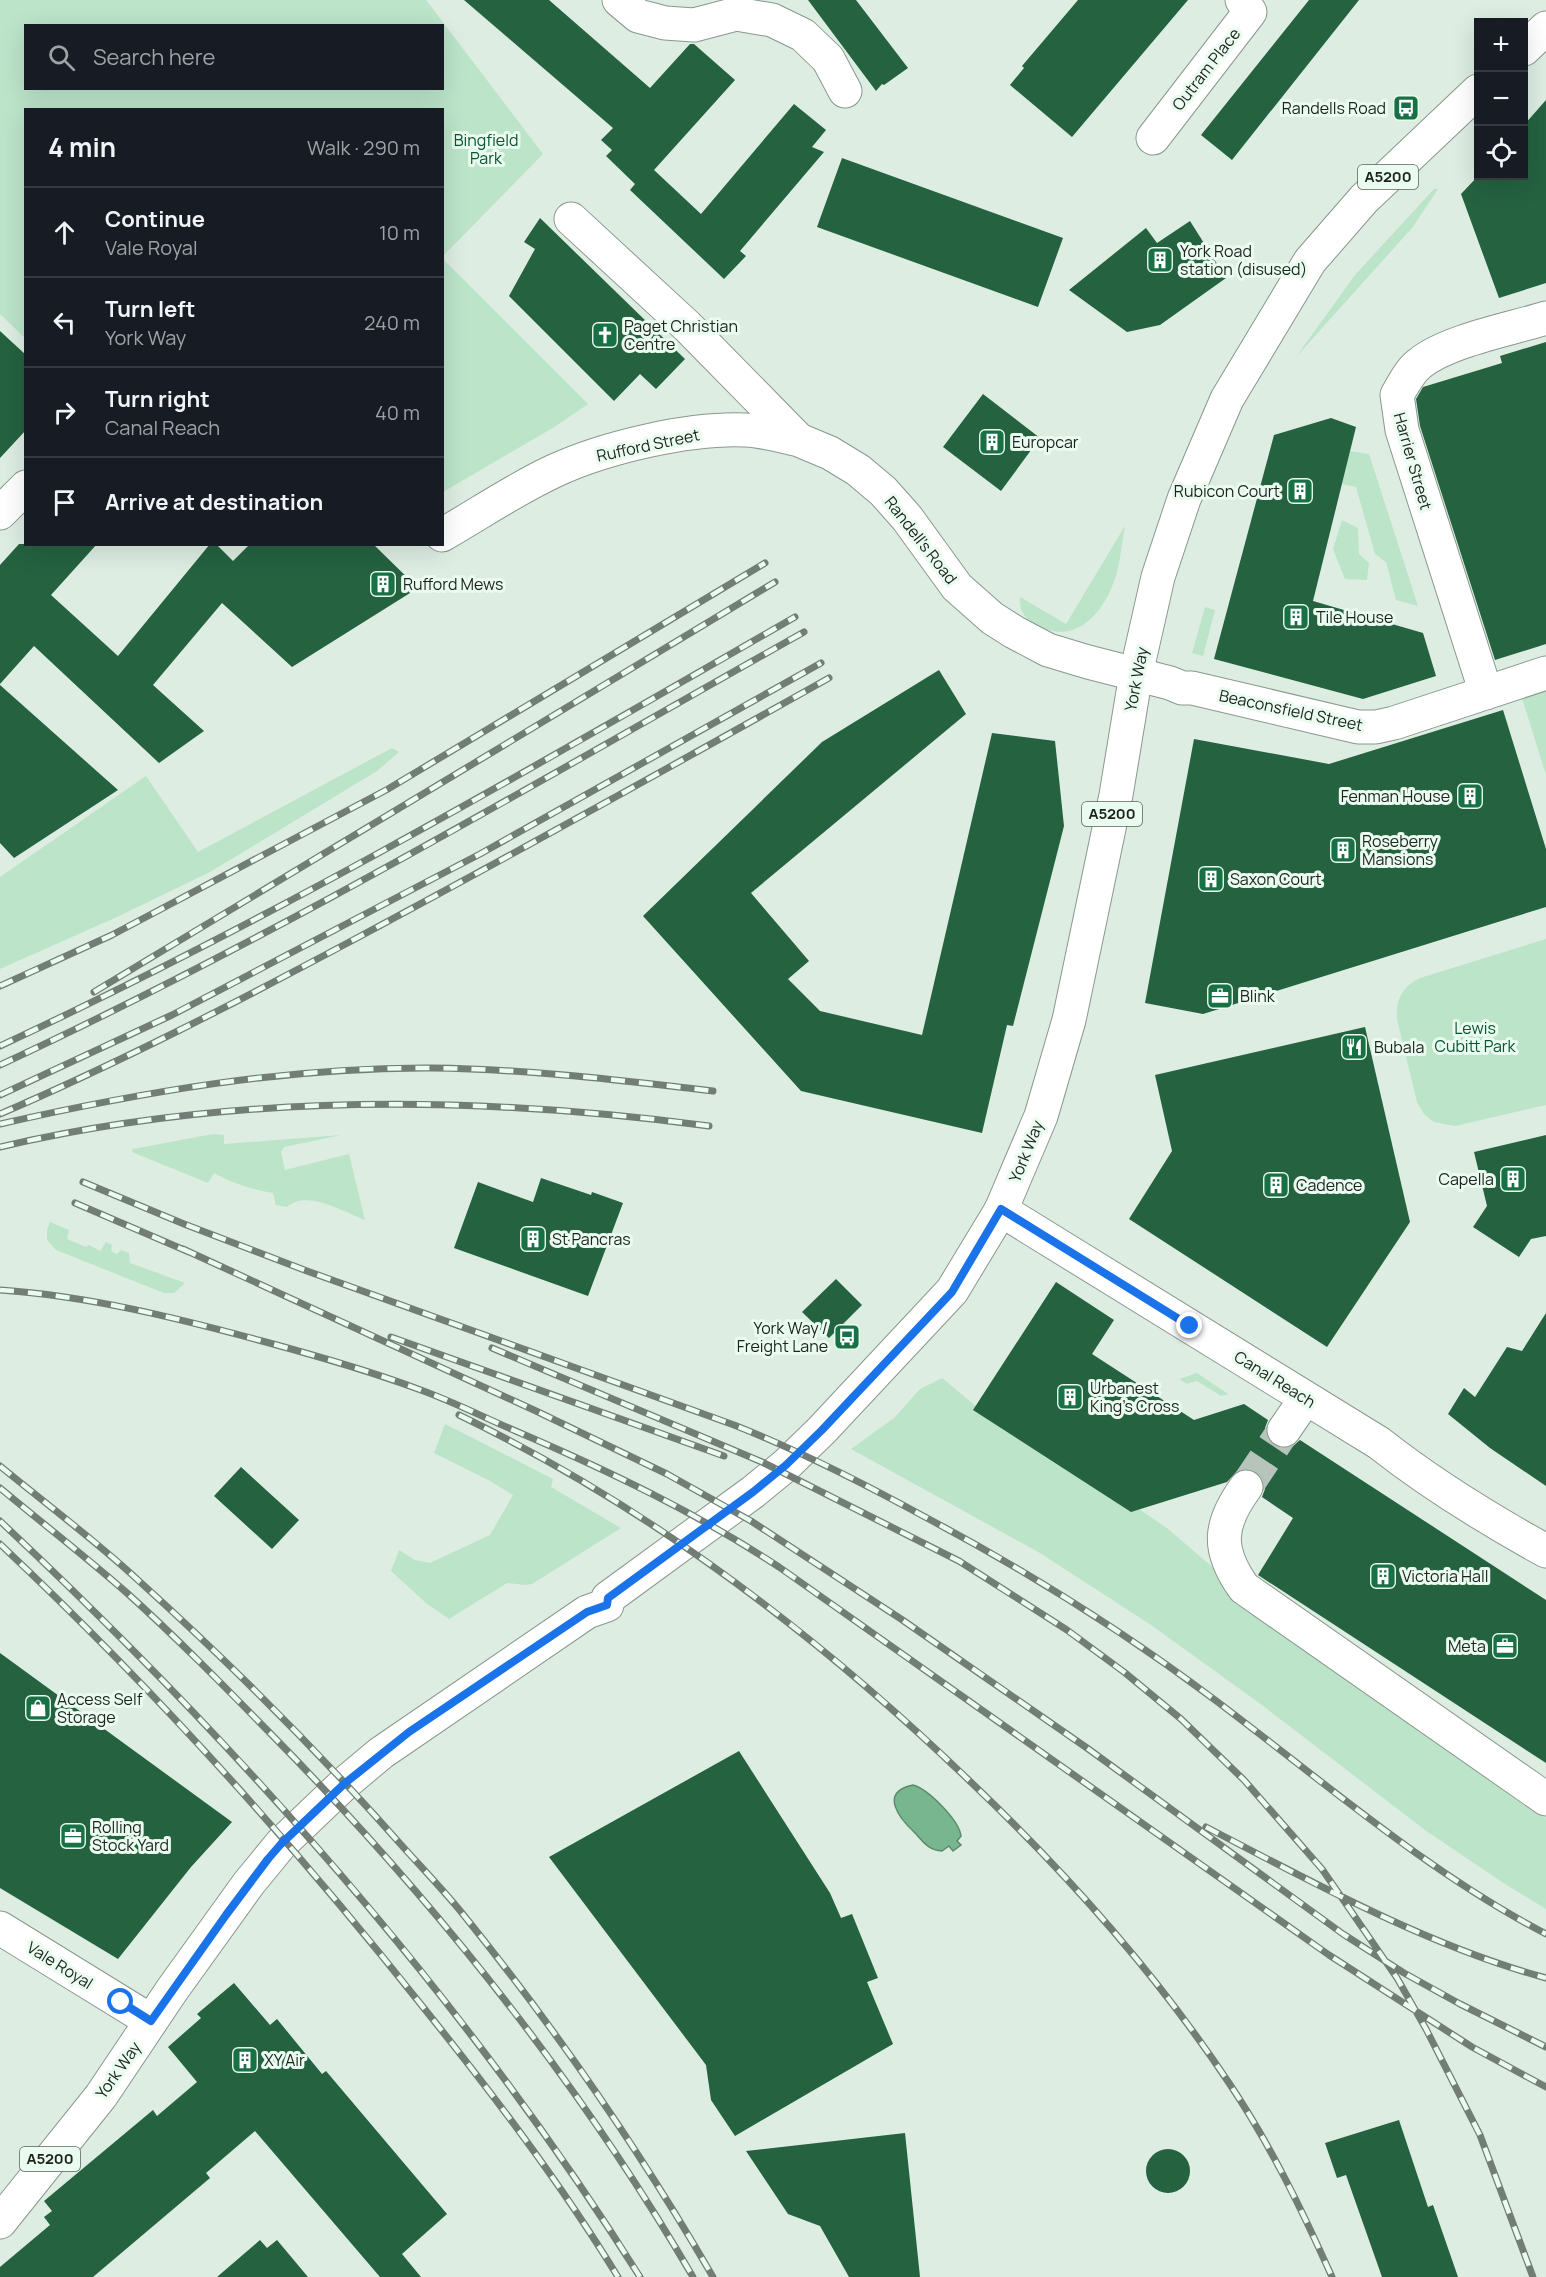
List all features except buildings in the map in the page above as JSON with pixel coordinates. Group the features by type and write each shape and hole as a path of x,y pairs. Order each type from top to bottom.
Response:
{"street":[{"path":"619,0 638,16 665,23 694,25 736,14 778,22 803,35 828,60 845,91"},
{"name":"Outram Place","path":"1153,138 1250,12 1242,0"},
{"path":"1528,45 1546,28"},
{"name":"York Way","path":"0,2222 100,2096 249,1883 299,1826 351,1778 409,1732 587,1612 607,1605 608,1598 745,1499 786,1465 822,1430 952,1292 1001,1209 1041,1116 1069,1020 1113,806 1136,674 1158,576 1174,526 1218,417 1310,261 1364,199 1474,96"},
{"name":"Randell's Road","path":"571,219 687,326 799,440 830,453 858,470 883,491 957,587 993,618 1048,650 1136,674"},
{"name":"Harrier Street","path":"1486,693 1418,484 1402,430 1396,395 1419,364 1437,353 1458,344 1546,318"},
{"name":"Rufford Street","path":"444,534 551,472 620,447 716,431 747,430 799,440"},
{"path":"0,513 24,489"},
{"name":"Beaconsfield Street","path":"1136,674 1170,682 1182,688 1192,688 1358,728 1394,723 1546,673"},
{"name":"Canal Reach","path":"1001,1209 1379,1443 1406,1464 1495,1523 1546,1551"},
{"path":"1284,1430 1306,1398"},
{"path":"1246,1486 1233,1504 1225,1524 1224,1548 1230,1570 1244,1588 1546,1799"},
{"name":"Vale Royal","path":"0,1928 151,2021"}],"green space":[{"name":"Bingfield Park","path":"0,0 426,0 543,154 444,255 444,108 24,108 24,337 0,314"},
{"path":"1434,189 1438,189 1412,228 1296,357 1355,275"},
{"path":"444,260 588,404 556,426 444,491"},
{"path":"1350,451 1369,454 1418,606 1396,600 1386,562 1375,554 1356,487 1342,484"},
{"path":"1342,520 1358,528 1359,554 1369,563 1367,580 1345,579 1333,549"},
{"path":"1125,526 1112,586 1106,599 1089,620 1078,628 1053,631 1038,626 1026,617 1022,610 1020,597 1066,624"},
{"path":"1205,607 1215,610 1203,656 1192,653"},
{"path":"1546,687 1546,775 1521,695"},
{"path":"392,748 399,752 377,771 210,872 117,917 0,969 0,877 146,776 198,852"},
{"name":"Lewis Cubitt Park","path":"1546,939 1546,1105 1455,1126 1434,1122 1424,1114 1417,1102 1397,1019 1397,1006 1401,994 1420,978"},
{"path":"213,1134 224,1135 224,1144 341,1135 284,1147 281,1152 285,1170 349,1154 365,1220 315,1201 295,1202 287,1207 276,1205 273,1193 243,1186 214,1173 208,1183 132,1152 133,1149"},
{"path":"50,1222 69,1230 67,1239 86,1247 89,1245 100,1251 106,1242 112,1245 111,1251 117,1254 121,1250 129,1253 130,1263 185,1283 174,1293 164,1293 56,1250 47,1240"},
{"path":"1197,1373 1228,1394 1221,1396 1197,1381 1187,1384 1179,1379"},
{"path":"942,1378 989,1417 1065,1458 1168,1529 1223,1576 1386,1704 1493,1783 1546,1818 1546,1909 1425,1830 1262,1705 1151,1625 1040,1553 851,1449 894,1418 920,1389"},
{"path":"445,1424 553,1479 551,1487 621,1528 532,1584 507,1583 449,1619 426,1603 391,1571 399,1550 415,1560 430,1563 490,1535 513,1495 434,1453"}],"shaded area":[{"path":"913,1785 927,1792 955,1822 961,1836 957,1841 961,1845 953,1851 949,1846 942,1851 928,1846 903,1821 894,1800 896,1793 902,1788"}],"tunnel":[{"path":"1246,1487 1284,1430"}],"railway":[{"path":"0,986 112,935 388,789 765,563"},
{"path":"94,992 775,582"},
{"path":"0,1046 102,997 303,894 501,785 795,617"},
{"path":"0,1065 103,1016 306,911 804,632"},
{"path":"0,1095 172,1015 480,854 821,663"},
{"path":"0,1114 224,1008 415,907 829,678"},
{"path":"0,1124 107,1102 214,1084 323,1072 377,1069 503,1070 713,1091"},
{"path":"0,1147 87,1129 175,1117 264,1108 353,1105 442,1105 532,1109 709,1126"},
{"path":"83,1182 307,1271 734,1425 807,1457 902,1504 1000,1559 1110,1626 1215,1700 1417,1854 1502,1909 1546,1934"},
{"path":"75,1203 189,1252"},
{"path":"183,1249 536,1411 667,1474 751,1521 901,1619 1087,1748 1343,1934 1404,1973 1546,2047"},
{"path":"0,1290 67,1297 165,1316 360,1369 443,1399 586,1462 652,1494 748,1547 779,1567 1329,1955 1472,2047 1546,2087"},
{"path":"391,1337 724,1456"},
{"path":"492,1348 762,1462 959,1561 1067,1630 1124,1672 1181,1719 1244,1780 1322,1869 1397,1978 1426,2029 1480,2135 1533,2277"},
{"path":"459,1415 600,1492 733,1580 858,1680 1012,1822 1111,1928 1201,2043 1244,2106 1272,2154 1332,2277"},
{"path":"0,1466 105,1551 208,1645 308,1744 448,1897 530,2000 595,2090 656,2182 713,2277"},
{"path":"0,1488 127,1593 164,1627 331,1796 389,1860 445,1925 551,2061 601,2131 693,2277"},
{"path":"0,1521 177,1695 344,1879 424,1974 500,2073 572,2173 640,2277"},
{"path":"0,1544 112,1654 220,1768 374,1946 500,2105 549,2172 618,2277"},
{"path":"1206,1827 1372,1912 1458,1949 1546,1978"}],"place":[{"name":"Randells Road","path":"1406,108"},
{"name":"York Road station (disused)","path":"1160,260"},
{"name":"Paget Christian Centre","path":"605,335"},
{"name":"Europcar","path":"992,442"},
{"name":"Rubicon Court","path":"1300,491"},
{"name":"Rufford Mews","path":"383,584"},
{"name":"Tile House","path":"1296,617"},
{"name":"Fenman House","path":"1470,796"},
{"name":"Roseberry Mansions","path":"1343,850"},
{"name":"Saxon Court","path":"1211,879"},
{"name":"Blink","path":"1220,996"},
{"name":"Bubala","path":"1354,1047"},
{"name":"Capella","path":"1513,1179"},
{"name":"Cadence","path":"1276,1185"},
{"name":"St Pancras","path":"533,1239"},
{"name":"York Way / Freight Lane","path":"847,1337"},
{"name":"Urbanest King's Cross","path":"1070,1397"},
{"name":"Victoria Hall","path":"1383,1576"},
{"name":"Meta","path":"1505,1646"},
{"name":"Access Self Storage","path":"38,1708"},
{"name":"Rolling Stock Yard","path":"73,1836"},
{"name":"XY Air","path":"245,2060"}],"route":[{"path":"121,2002 151,2021 268,1859 344,1784 409,1732 587,1612 607,1605 608,1598 753,1492 786,1465 952,1292 1001,1209 1190,1326"}]}
